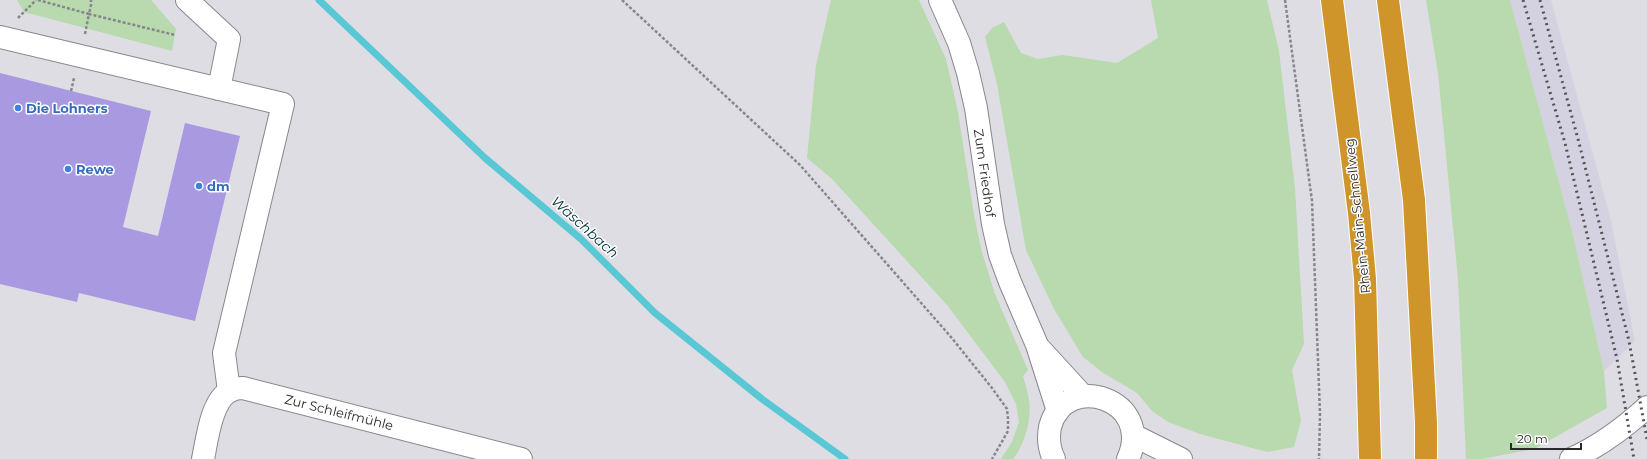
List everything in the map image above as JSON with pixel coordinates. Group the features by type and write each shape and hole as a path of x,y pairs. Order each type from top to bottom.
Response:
{"highway":[{"name":"Rhein-Main-Schnellweg","path":"1332,0 1360,213 1365,279 1370,459"},
{"path":"1388,0 1414,200 1426,423 1426,459"}],"street":[{"path":"187,0 229,39 219,89"},
{"name":"Zum Friedhof","path":"940,0 960,43 968,73 976,108 993,224 1000,255 1037,345 1058,411"},
{"path":"0,37 283,104 224,353 229,391 223,395 217,404 203,459"},
{"name":"Zum Friedhof","path":"1037,345 1083,396"},
{"name":"Zur Schleifmühle","path":"229,391 243,388 521,459"},
{"path":"1053,458 1049,446 1049,434 1052,422 1058,411 1069,402 1083,396 1093,396 1103,397 1113,401 1127,416 1133,435 1132,448 1128,459"},
{"path":"1571,459 1599,445 1647,407"},
{"path":"1133,435 1181,459"}],"path":[{"path":"38,0 90,14 91,0"},
{"path":"622,0 800,165 951,337 1007,409 1008,431 992,459"},
{"path":"1285,0 1312,202 1320,414 1319,459"}],"shaded area":[{"path":"1510,0 1551,0 1611,220 1635,341 1604,371 1572,231"}],"green space":[{"path":"17,0 151,0 176,29 172,51 24,12"},
{"path":"831,0 919,0 946,59 958,112 974,215 982,252 995,294 1028,370 1023,376 1030,407 1027,431 1021,446 1013,459 1001,459 1012,442 1019,422 1016,404 1005,382 947,305 832,179 807,158 816,65"},
{"path":"1151,0 1267,0 1279,51 1295,188 1304,344 1292,370 1301,421 1294,447 1267,452 1200,434 1168,422 1152,411 1137,393 1102,372 1083,357 1054,309 1026,250 997,84 985,37 992,28 1004,22 1021,53 1038,59 1062,55 1117,63 1158,38"},
{"path":"1426,0 1510,0 1572,231 1604,371 1607,408 1534,449 1482,459 1466,459 1458,279 1438,73"}],"building":[{"name":"Rewe","path":"0,73 151,111 123,227 158,236 185,123 240,136 195,321 79,293 77,302 0,284"}],"waterway":[{"name":"Wäschbach","path":"319,0 485,158 581,239 655,313 762,399 845,459"}],"railway":[{"path":"1523,0 1565,143 1617,359 1634,459"},
{"path":"1540,0 1578,139 1629,341 1647,439"}],"place":[{"name":"Die Lohners","path":"18,108"},
{"name":"Rewe","path":"68,169"},
{"name":"dm","path":"199,186"}]}
